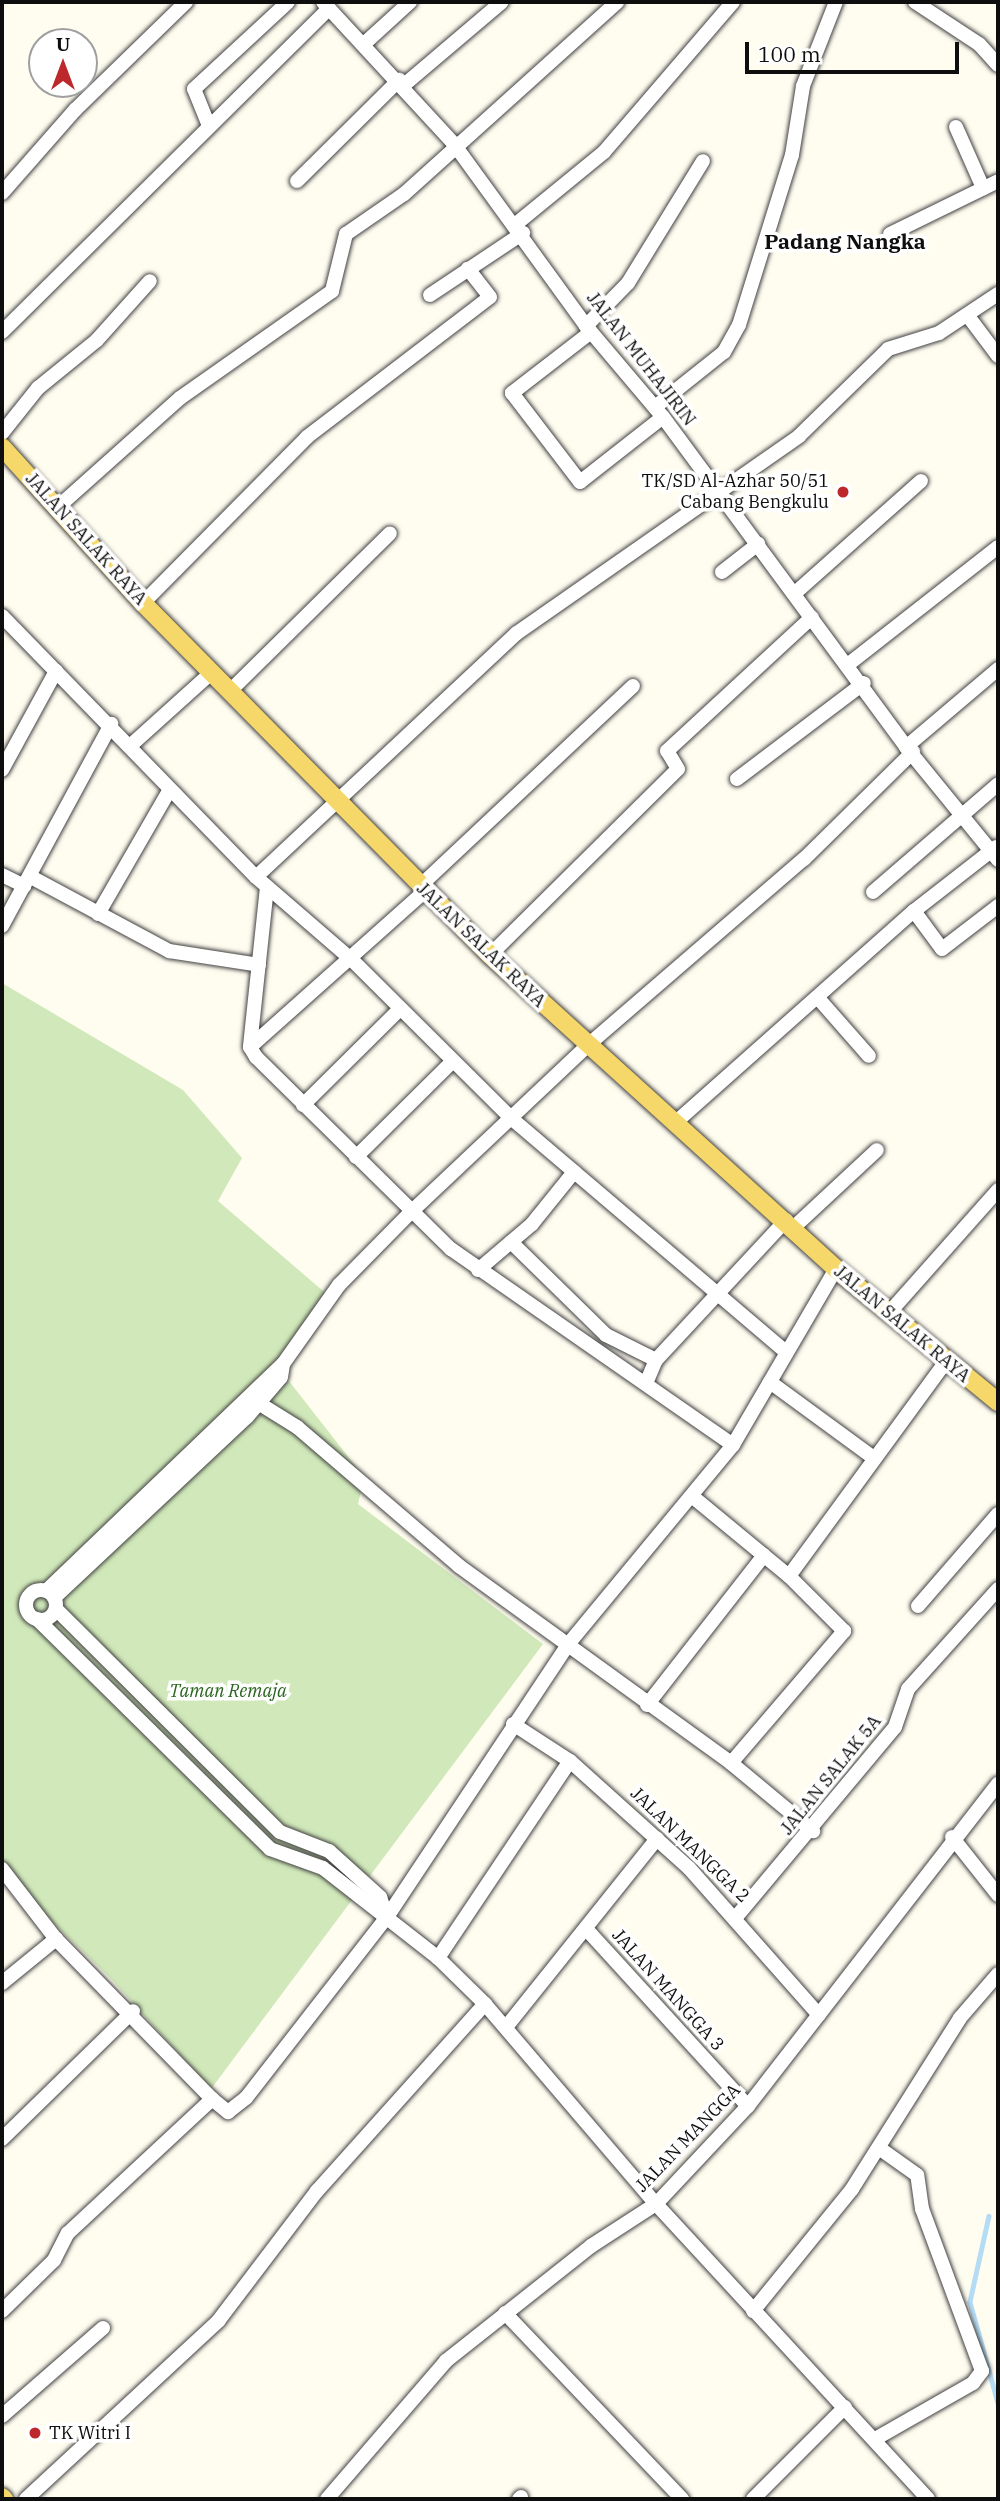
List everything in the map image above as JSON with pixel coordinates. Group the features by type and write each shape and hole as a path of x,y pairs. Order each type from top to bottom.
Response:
{"main road":[{"name":"JALAN SALAK RAYA","path":"2,447 143,603 341,800 422,888 490,955 587,1046 790,1224 836,1269 945,1363 998,1402"}],"street":[{"path":"2,193 75,110 186,2"},
{"path":"209,125 194,89 288,2"},
{"path":"365,43 410,2"},
{"path":"297,181 401,83 502,2"},
{"path":"58,507 180,398 332,291 346,234 404,194 454,144 588,34 617,2"},
{"path":"430,295 519,229 604,152 733,2"},
{"path":"703,161 628,283 589,329 512,393 580,482 724,352 740,325 801,119 800,103 836,2"},
{"path":"917,2 979,44 998,65"},
{"path":"2,332 326,5"},
{"name":"JALAN MUHAJIRIN","path":"326,5 365,43 454,144 519,229 589,329 659,412 794,594 849,663 910,750 996,853"},
{"path":"956,127 983,188"},
{"path":"890,234 998,181"},
{"path":"143,603 307,438 490,297 468,269"},
{"path":"2,433 38,388 97,340 149,281"},
{"path":"733,1445 647,1381 478,1270 356,1157 250,1047 259,965 262,882 341,800 517,633 721,493 809,428 874,360 888,349 968,316 998,294"},
{"path":"968,316 998,356"},
{"path":"794,594 921,481"},
{"path":"231,690 390,533"},
{"path":"722,572 758,544"},
{"path":"849,663 998,547"},
{"path":"2,616 111,724 169,790 262,882 351,959 511,1118 718,1290 786,1352"},
{"path":"490,955 678,769 667,751 812,617"},
{"path":"37,1619 52,1599 283,1364 339,1285 412,1211 587,1046 804,859 910,750 998,669"},
{"path":"2,770 56,671"},
{"path":"130,746 211,673"},
{"path":"737,779 864,683"},
{"path":"250,1047 351,959 633,686"},
{"path":"2,926 111,724"},
{"path":"873,892 998,784"},
{"path":"98,914 169,790"},
{"path":"676,1122 914,911 996,853"},
{"path":"2,875 28,881 169,951 259,965"},
{"path":"914,911 942,948 998,906"},
{"path":"818,998 869,1056"},
{"path":"303,1105 400,1009"},
{"path":"356,1157 453,1061"},
{"path":"647,1381 656,1360 718,1290 877,1150"},
{"path":"478,1270 511,1242 574,1172"},
{"path":"888,1314 998,1190"},
{"path":"511,1242 606,1335 656,1360"},
{"path":"2,1869 56,1939 133,2011 212,2099 228,2112 246,2098 387,1917 570,1642 693,1497 733,1445 836,1269"},
{"path":"789,1576 945,1363"},
{"path":"283,1364 281,1377 260,1404 52,1599 27,1600 37,1619 270,1849 323,1868 438,1958 485,2004 507,2026 656,2204 928,2499"},
{"path":"770,1382 874,1458"},
{"path":"260,1404 297,1427 459,1566 570,1642 646,1705 731,1763 813,1832"},
{"path":"693,1497 789,1576 843,1625 839,1639 731,1763"},
{"path":"918,1606 998,1514"},
{"path":"646,1705 764,1555"},
{"name":"JALAN SALAK 5A","path":"737,1916 813,1832 899,1721 908,1689 998,1589"},
{"path":"52,1599 280,1832 329,1851 380,1896 387,1917"},
{"name":"JALAN MANGGA 2","path":"513,1724 570,1761 657,1839 737,1916 775,1973 819,2015"},
{"path":"438,1958 570,1761"},
{"name":"JALAN MANGGA","path":"327,2499 446,2361 505,2313 656,2204 748,2106 952,1837 998,1784"},
{"path":"952,1837 998,1895"},
{"path":"507,2026 588,1931 657,1839"},
{"name":"JALAN MANGGA 3","path":"588,1931 748,2106"},
{"path":"2,1983 56,1939"},
{"path":"753,2311 880,2148 960,2018 998,1974"},
{"path":"26,2499 219,2320 317,2191 485,2004"},
{"path":"2,2139 133,2011"},
{"path":"2,2311 54,2260 68,2233 212,2099"},
{"path":"875,2439 973,2383 982,2371 922,2209 917,2175 880,2148"},
{"path":"505,2313 682,2499"},
{"path":"2,2416 103,2328"},
{"path":"753,2499 845,2407"}],"green space":[{"name":"Taman Remaja","path":"2,983 183,1090 242,1158 218,1201 329,1296 278,1367 364,1477 358,1504 543,1644 211,2089 111,1979 2,1873"}],"waterway":[{"path":"989,2216 970,2302 998,2403"}],"place":[{"name":"TK/SD Al-Azhar 50/51 Cabang Bengkulu","path":"843,492"},
{"name":"TK Witri I","path":"35,2433"}],"district":[{"name":"Padang Nangka","path":"845,241"}]}
